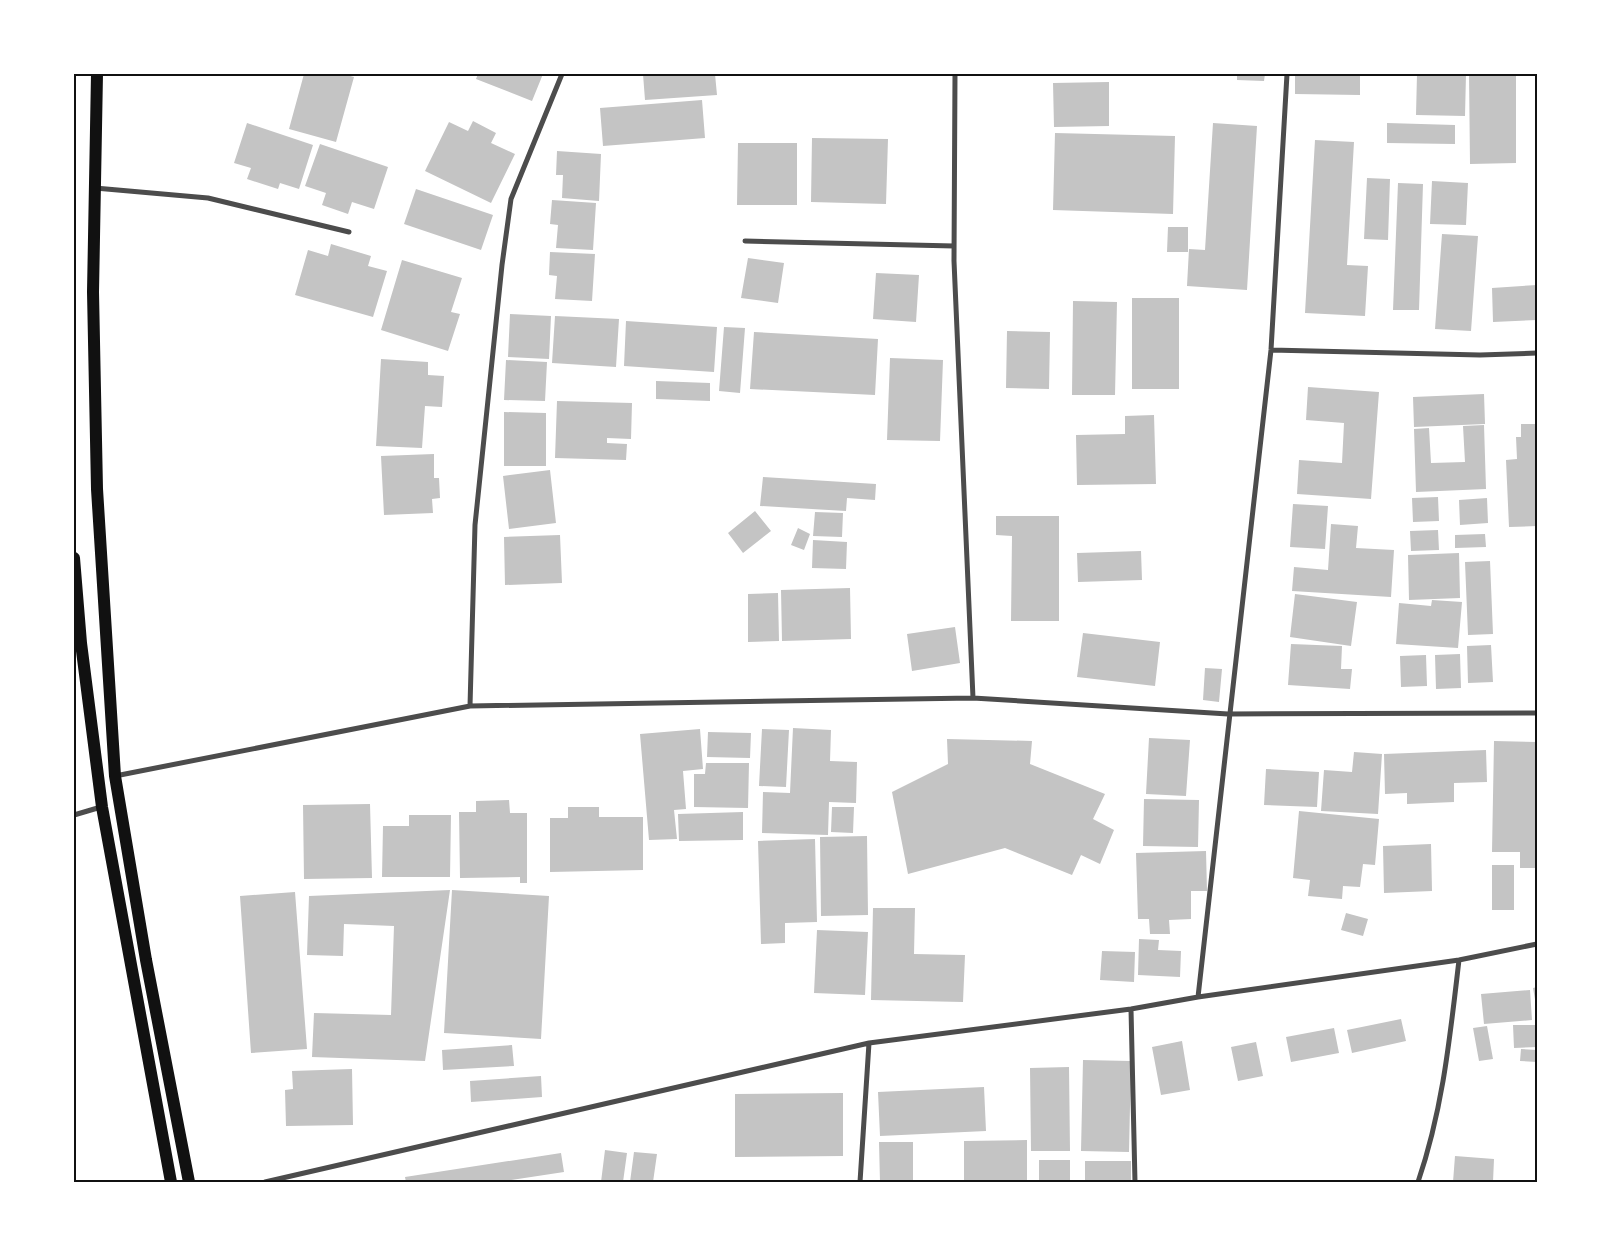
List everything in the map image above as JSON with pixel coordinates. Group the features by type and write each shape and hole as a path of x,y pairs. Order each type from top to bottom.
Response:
{"main road":[{"path":"97,74 93,292 98,489 115,776 146,960 189,1182"},
{"path":"74,558 81,642 102,807 170,1182"}],"street":[{"path":"470,706 475,525 502,265 511,199 562,74"},
{"path":"955,74 954,246 973,698"},
{"path":"1198,997 1228,714 1271,350 1286,74"},
{"path":"95,188 208,198 349,232"},
{"path":"746,241 954,246"},
{"path":"1271,350 1480,356 1537,353"},
{"path":"115,776 470,706 973,698 1228,714 1537,713"},
{"path":"74,815 102,807"},
{"path":"265,1182 869,1043 1131,1009 1198,997 1459,960 1537,944"},
{"path":"1418,1182 1428,1153 1446,1071 1459,960"},
{"path":"1131,1009 1135,1182"},
{"path":"860,1182 869,1043"}],"building":[{"path":"304,74 343,74 354,77 336,142 289,129"},
{"path":"478,74 543,74 532,101 476,79"},
{"path":"643,74 715,74 717,95 645,100"},
{"path":"1237,74 1265,74 1264,81 1237,80"},
{"path":"1295,74 1360,74 1360,95 1295,94"},
{"path":"1417,74 1466,74 1465,116 1416,115"},
{"path":"1469,74 1516,74 1516,163 1470,164"},
{"path":"1109,82 1109,126 1054,127 1053,83"},
{"path":"702,100 705,138 603,146 600,108"},
{"path":"473,121 496,133 491,143 515,154 491,203 425,171 449,122 468,131"},
{"path":"247,123 313,145 299,189 280,183 278,189 247,179 251,168 234,163"},
{"path":"1213,123 1257,126 1247,290 1187,286 1189,249 1205,250"},
{"path":"1387,123 1455,125 1455,144 1387,143"},
{"path":"1055,133 1175,136 1173,214 1053,210"},
{"path":"812,138 888,139 886,204 811,202"},
{"path":"1315,140 1354,142 1347,265 1368,266 1365,316 1305,313"},
{"path":"738,143 797,143 797,205 737,205"},
{"path":"320,144 388,167 374,209 352,202 348,214 322,205 326,193 305,186"},
{"path":"557,151 601,154 599,201 562,198 563,175 556,175"},
{"path":"1367,178 1390,179 1388,240 1364,239"},
{"path":"1432,181 1468,183 1466,225 1430,224"},
{"path":"1398,183 1423,184 1419,310 1393,310"},
{"path":"416,189 493,215 481,250 404,224"},
{"path":"552,200 596,203 593,250 556,248 558,225 550,224"},
{"path":"1168,227 1188,227 1188,252 1167,252"},
{"path":"1442,234 1478,236 1471,331 1435,329"},
{"path":"331,244 371,256 368,266 387,271 373,317 295,295 308,250 328,256"},
{"path":"550,252 595,254 592,301 555,299 557,276 549,275"},
{"path":"748,258 784,263 778,303 741,298"},
{"path":"402,260 462,278 451,312 460,314 448,351 381,330"},
{"path":"876,273 919,275 916,322 873,319"},
{"path":"1537,285 1537,320 1493,322 1492,288"},
{"path":"1132,298 1179,298 1179,389 1132,389"},
{"path":"1073,301 1117,302 1115,395 1072,395"},
{"path":"510,314 551,316 549,359 508,357"},
{"path":"555,316 619,319 616,367 552,363"},
{"path":"626,321 717,327 714,372 624,366"},
{"path":"724,327 745,328 740,393 719,391"},
{"path":"1007,331 1050,332 1049,389 1006,388"},
{"path":"754,332 878,339 875,395 750,389"},
{"path":"890,358 943,360 940,441 887,440"},
{"path":"381,359 428,362 428,375 444,376 442,407 425,406 422,448 376,446"},
{"path":"506,360 547,362 545,401 504,400"},
{"path":"656,381 710,383 710,401 656,399"},
{"path":"1308,387 1379,392 1371,499 1297,494 1299,460 1342,463 1344,423 1306,420"},
{"path":"1484,394 1485,424 1414,427 1413,397"},
{"path":"557,401 632,403 631,439 607,438 607,443 627,444 626,460 555,458"},
{"path":"504,412 546,413 546,466 504,466"},
{"path":"1154,415 1156,484 1077,485 1076,435 1125,434 1125,416"},
{"path":"1521,424 1537,424 1537,526 1509,527 1506,460 1517,459 1516,437 1521,437"},
{"path":"1484,425 1486,489 1416,492 1414,429 1429,428 1431,463 1465,462 1463,426"},
{"path":"434,454 434,478 439,478 440,498 432,499 433,513 384,515 381,456"},
{"path":"550,470 556,523 509,529 503,476"},
{"path":"763,477 876,484 875,500 847,498 846,511 760,506"},
{"path":"1438,497 1439,521 1413,522 1412,498"},
{"path":"1487,498 1488,523 1460,525 1459,500"},
{"path":"1293,504 1328,506 1325,549 1290,547"},
{"path":"755,511 771,531 743,553 728,533"},
{"path":"815,512 843,513 842,537 813,536"},
{"path":"996,516 1059,516 1059,621 1011,621 1012,536 996,535"},
{"path":"1331,524 1358,526 1356,548 1394,550 1391,597 1292,591 1294,567 1328,570"},
{"path":"798,528 810,534 804,550 791,545"},
{"path":"1438,530 1439,550 1411,551 1410,531"},
{"path":"1485,534 1486,547 1455,548 1455,535"},
{"path":"560,535 562,583 505,585 504,537"},
{"path":"813,540 847,542 846,569 812,568"},
{"path":"1141,551 1142,580 1078,582 1077,553"},
{"path":"1459,553 1460,598 1409,600 1408,555"},
{"path":"1490,561 1493,634 1468,635 1465,562"},
{"path":"850,588 851,639 782,641 781,590"},
{"path":"778,593 779,641 748,642 748,594"},
{"path":"1295,594 1357,602 1351,646 1290,637"},
{"path":"1432,600 1462,602 1458,648 1396,644 1399,603 1431,606"},
{"path":"955,627 960,663 912,671 907,634"},
{"path":"1083,633 1160,642 1155,686 1077,677"},
{"path":"1291,644 1342,646 1341,669 1352,669 1350,689 1288,685"},
{"path":"1491,645 1493,682 1468,683 1467,646"},
{"path":"1460,654 1461,688 1436,689 1435,655"},
{"path":"1426,655 1427,686 1401,687 1400,656"},
{"path":"1205,668 1222,669 1219,702 1203,700"},
{"path":"793,728 831,730 830,761 857,762 856,803 829,802 828,835 762,833 763,792 790,793"},
{"path":"700,729 703,769 683,771 686,809 674,810 677,839 649,840 640,734"},
{"path":"762,729 789,730 786,787 759,786"},
{"path":"708,732 751,733 750,758 707,757"},
{"path":"1149,738 1190,740 1186,796 1146,794"},
{"path":"947,739 1032,741 1030,764 1105,794 1093,819 1114,830 1100,864 1081,855 1072,875 1005,848 908,874 892,792 948,764"},
{"path":"1494,741 1537,742 1537,868 1520,868 1520,852 1492,852"},
{"path":"1486,750 1487,782 1454,783 1454,802 1407,804 1407,793 1385,794 1384,754"},
{"path":"1354,752 1382,754 1378,814 1321,811 1324,770 1352,772"},
{"path":"706,763 749,763 748,808 694,807 694,774 705,774"},
{"path":"1266,769 1319,772 1317,807 1264,805"},
{"path":"1144,799 1199,800 1198,847 1143,846"},
{"path":"509,800 510,813 527,813 527,883 520,883 520,877 460,878 459,812 476,812 476,801"},
{"path":"370,804 372,878 304,879 303,805"},
{"path":"568,807 599,807 599,817 643,817 643,870 550,872 550,818 568,818"},
{"path":"832,807 854,807 853,833 831,832"},
{"path":"1299,811 1379,819 1375,865 1363,864 1360,887 1343,886 1342,899 1308,896 1310,880 1293,878"},
{"path":"743,812 743,840 679,841 678,814"},
{"path":"409,815 451,815 450,877 382,877 383,826 409,826"},
{"path":"867,836 868,915 821,916 820,837"},
{"path":"815,839 817,922 785,923 785,943 761,944 758,841"},
{"path":"1431,844 1432,891 1384,893 1383,846"},
{"path":"1206,851 1207,891 1191,891 1191,919 1169,920 1170,934 1150,934 1149,919 1138,919 1136,853"},
{"path":"1492,865 1514,865 1514,910 1492,910"},
{"path":"450,890 425,1061 312,1057 314,1013 391,1015 394,926 344,924 343,956 307,955 309,896"},
{"path":"452,890 549,896 541,1039 444,1033"},
{"path":"295,892 307,1049 251,1053 240,896"},
{"path":"873,908 915,908 914,954 965,955 963,1002 871,1000"},
{"path":"1346,913 1368,919 1363,936 1341,930"},
{"path":"817,930 868,932 865,995 814,993"},
{"path":"1139,939 1159,940 1158,950 1181,951 1180,977 1138,975"},
{"path":"1102,951 1135,952 1134,982 1100,980"},
{"path":"1537,987 1537,1005 1536,1005 1533,988"},
{"path":"1530,990 1532,1020 1484,1024 1481,994"},
{"path":"1401,1019 1406,1041 1352,1053 1347,1030"},
{"path":"1513,1025 1537,1025 1537,1047 1514,1048"},
{"path":"1487,1026 1493,1059 1479,1061 1473,1028"},
{"path":"1334,1028 1339,1053 1291,1062 1286,1037"},
{"path":"1182,1041 1190,1090 1161,1095 1152,1047"},
{"path":"1256,1042 1263,1076 1238,1081 1231,1047"},
{"path":"512,1045 514,1066 443,1070 442,1050"},
{"path":"1521,1049 1537,1050 1537,1062 1520,1061"},
{"path":"1083,1060 1131,1061 1129,1152 1081,1151"},
{"path":"1069,1067 1070,1151 1031,1151 1030,1068"},
{"path":"352,1069 353,1125 286,1126 285,1090 293,1089 292,1071"},
{"path":"541,1076 542,1097 471,1102 470,1081"},
{"path":"984,1087 986,1131 880,1136 878,1092"},
{"path":"843,1093 843,1156 735,1157 735,1094"},
{"path":"1027,1140 1027,1182 964,1182 964,1141"},
{"path":"879,1142 913,1142 913,1182 880,1182"},
{"path":"605,1150 627,1153 623,1182 601,1182"},
{"path":"634,1152 657,1154 653,1182 630,1182"},
{"path":"561,1153 564,1172 498,1182 406,1182 405,1177"},
{"path":"1455,1156 1494,1159 1493,1182 1453,1182"},
{"path":"1039,1160 1070,1160 1070,1182 1039,1182"},
{"path":"1085,1161 1131,1161 1131,1182 1085,1182"}]}
